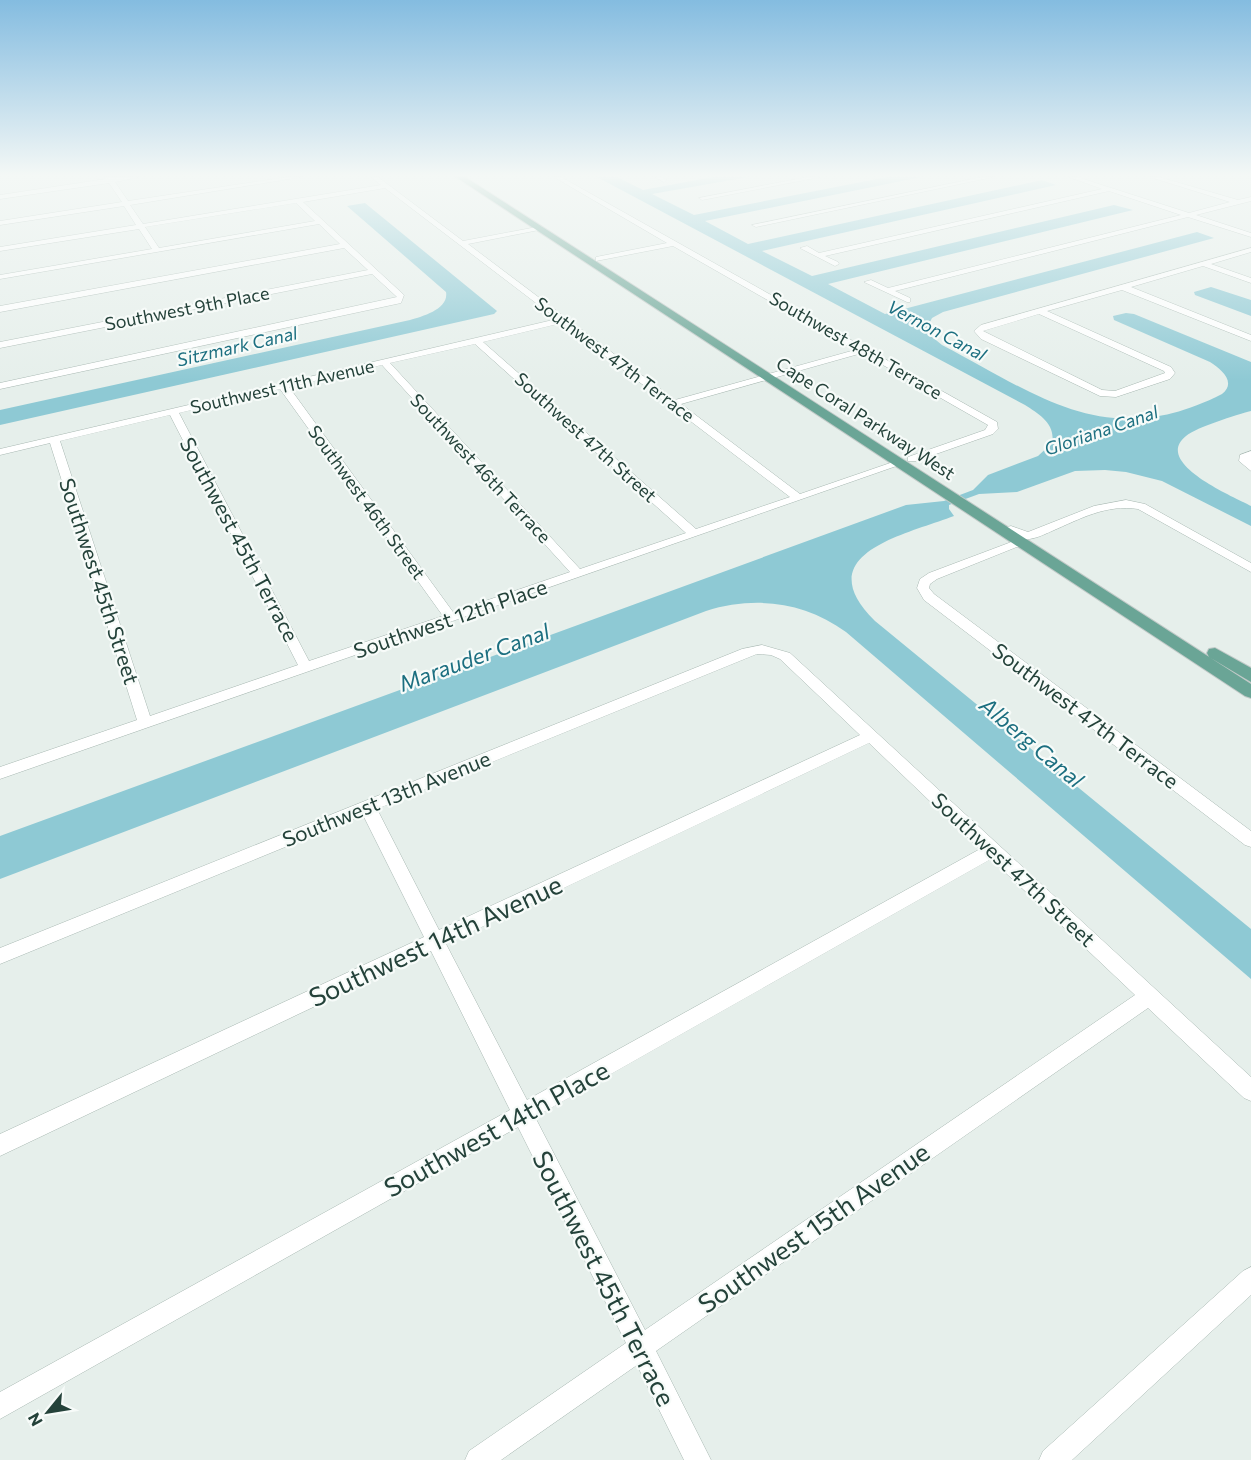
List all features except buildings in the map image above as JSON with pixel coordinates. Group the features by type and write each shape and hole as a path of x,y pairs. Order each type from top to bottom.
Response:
{"main road":[{"name":"Cape Coral Parkway West","path":"567,245 642,286 773,375"},
{"name":"Cape Coral Parkway West","path":"572,245 906,461 944,488 1248,675"},
{"name":"Cape Coral Parkway West","path":"1026,538 1122,607 1251,692"},
{"path":"1122,607 1133,608 1205,654 1248,675"}],"street":[{"path":"0,249 24,245"},
{"path":"154,245 157,250"},
{"path":"0,278 186,245"},
{"path":"0,309 345,245"},
{"path":"0,386 398,301 401,297 346,245"},
{"name":"Southwest 47th Terrace","path":"465,245 799,498"},
{"path":"596,261 667,245"},
{"name":"Southwest 48th Terrace","path":"680,245 988,420 993,429"},
{"path":"819,255 863,245"},
{"path":"887,291 1067,245"},
{"path":"804,248 835,264"},
{"path":"1039,311 1158,364 1170,373 1167,377 1116,394 1092,390 984,337 978,331 984,327 1039,311 1204,264 1251,250"},
{"path":"1204,264 1251,281"},
{"name":"Southwest 9th Place","path":"0,345 374,271"},
{"path":"868,282 907,300"},
{"path":"1123,287 1251,338"},
{"name":"Southwest 11th Avenue","path":"0,452 564,320"},
{"name":"Southwest 47th Street","path":"477,341 694,534"},
{"path":"674,403 864,350"},
{"name":"Southwest 46th Terrace","path":"384,362 578,574"},
{"name":"Southwest 46th Street","path":"283,386 451,618"},
{"name":"Southwest 45th Terrace","path":"173,412 306,668"},
{"name":"Southwest 12th Place","path":"0,773 993,429"},
{"name":"Southwest 45th Street","path":"54,440 145,723"},
{"path":"944,488 1026,538 1113,503 1130,503 1141,506 1251,568"},
{"name":"Southwest 47th Terrace","path":"1026,538 933,576 924,582 922,588 939,604 1251,840"},
{"name":"Southwest 13th Avenue","path":"0,956 747,652 758,649 774,650"},
{"name":"Southwest 47th Street","path":"774,650 785,656 1251,1091"},
{"name":"Southwest 14th Avenue","path":"0,1145 871,736"},
{"name":"Southwest 45th Terrace","path":"367,806 698,1460"},
{"name":"Southwest 14th Place","path":"0,1406 993,850"},
{"name":"Southwest 15th Avenue","path":"478,1460 1149,996"},
{"path":"1052,1460 1251,1279"}],"water":[{"path":"392,245 416,245 497,311 494,314 0,425 0,410 410,320 434,311 443,303 446,292"},
{"name":"Gloriana Canal","path":"725,245 788,245 762,251 812,276 943,245 988,245 828,284 885,314 1147,245 1188,245 943,312 932,318 927,328 931,336 942,345 1011,383 1076,411 1109,418 1144,418 1181,411 1222,394 1228,385 1223,372 1210,362 1114,320 1113,316 1134,314 1251,362 1251,411 1199,429 1186,436 1178,446 1179,457 1199,478 1251,506 1251,526 1162,481 1126,472 1075,471 1017,492 979,494 949,505 954,516 911,531 870,550 857,563 852,579 857,598 875,621 1251,929 1251,979 846,632 813,614 778,604 742,604 706,611 0,879 0,836 906,505 944,501 973,490 988,475 1038,456 1052,443 1053,436 1049,425 1025,405"},
{"path":"1211,287 1251,300 1251,316 1195,295 1194,292"}],"water label":[{"name":"Vernon Canal","path":"937,330"},
{"name":"Sitzmark Canal","path":"237,346"},
{"name":"Marauder Canal","path":"474,657"},
{"name":"Alberg Canal","path":"1032,742"}]}
